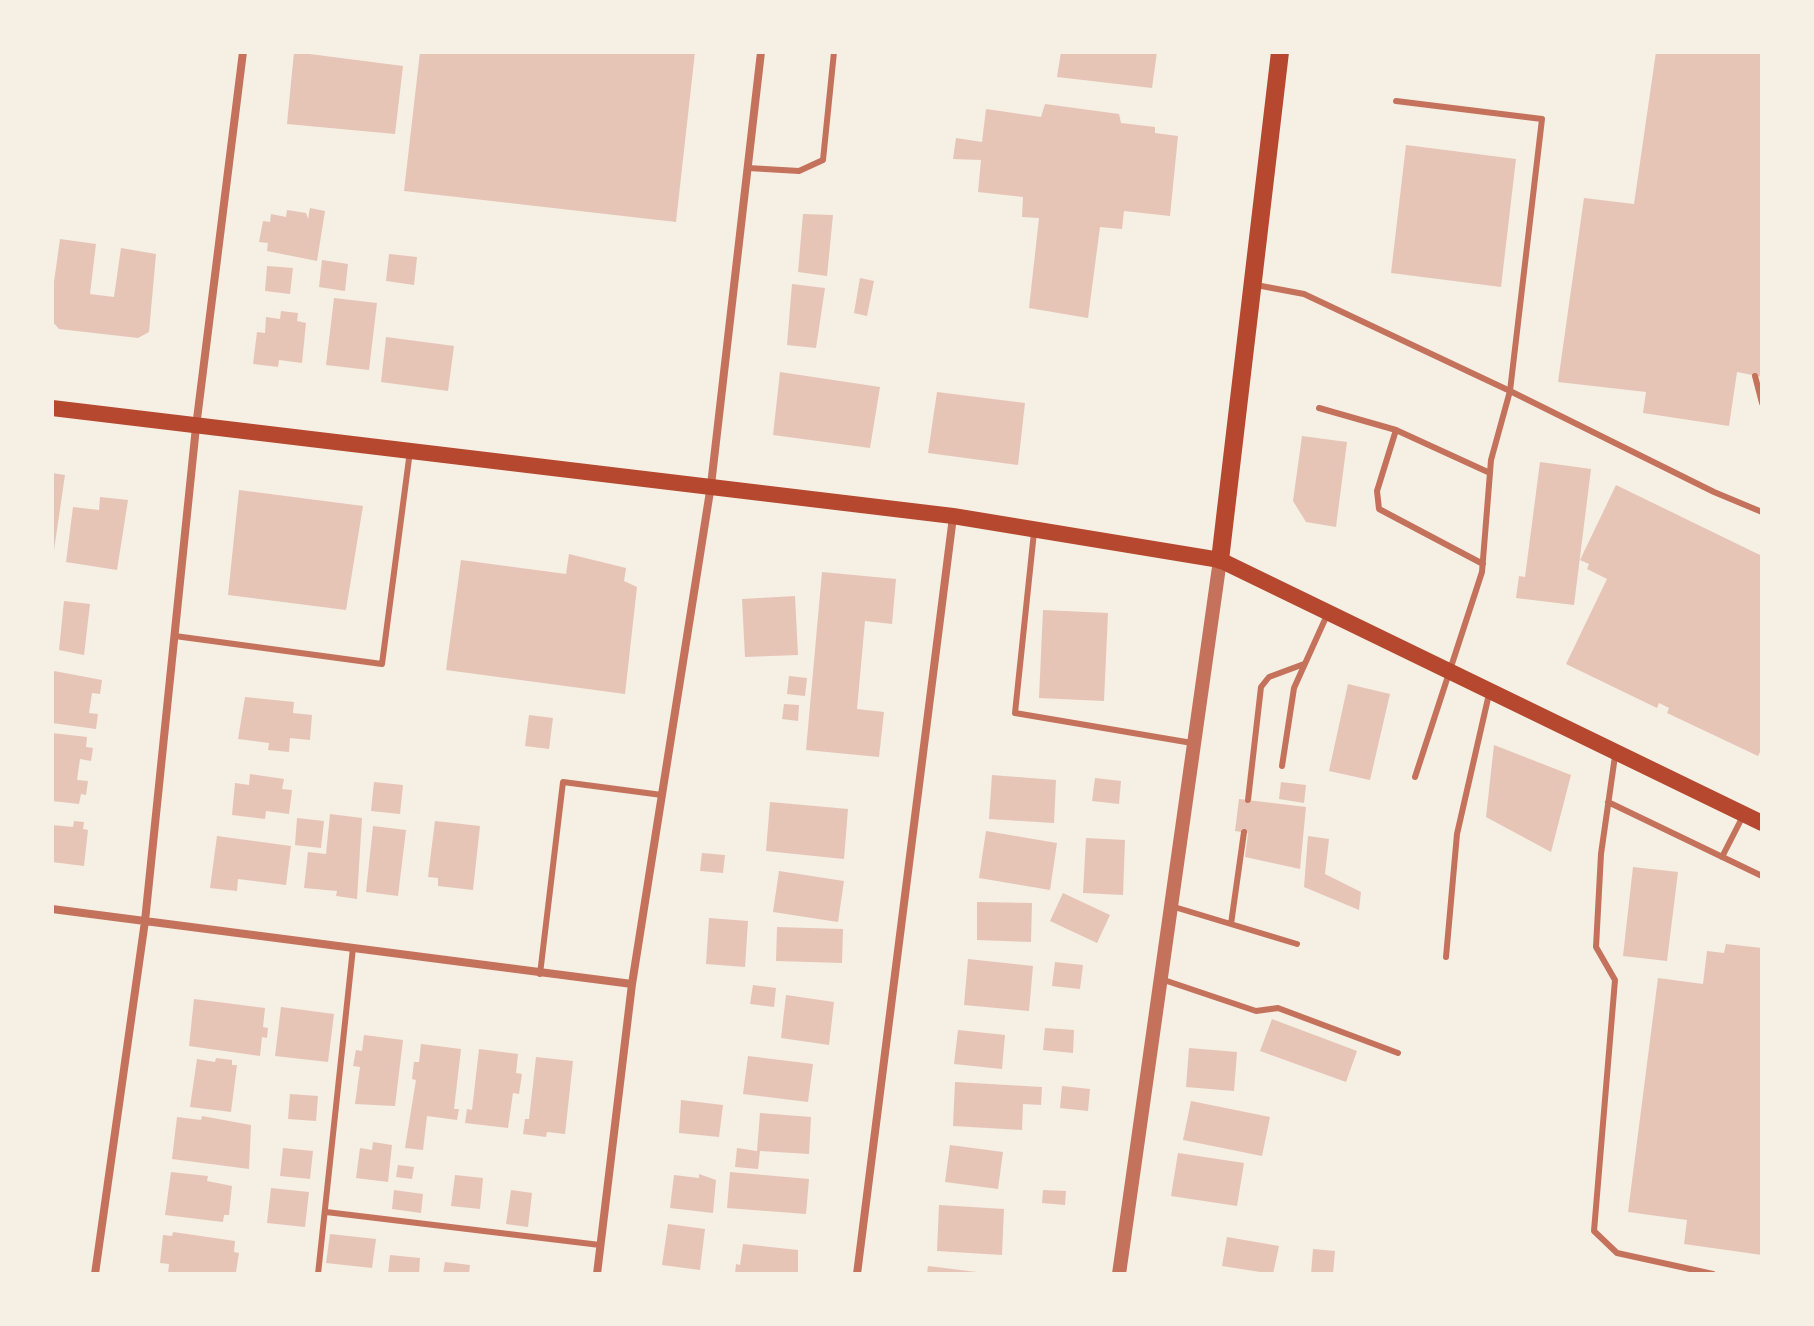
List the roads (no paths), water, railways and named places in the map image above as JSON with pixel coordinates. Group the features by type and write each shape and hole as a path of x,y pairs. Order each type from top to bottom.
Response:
{"main road":[{"path":"1220,560 1280,52"},
{"path":"52,408 953,516 1220,560 1762,823"}],"street":[{"path":"95,1274 145,921 196,427 243,52"},
{"path":"597,1274 632,984 711,485 761,52"},
{"path":"857,1274 953,516"},
{"path":"1119,1274 1220,560"},
{"path":"52,909 632,984"}],"lane":[{"path":"748,168 799,171 823,160 834,52"},
{"path":"1396,101 1542,119 1510,391 1490,473 1483,564 1415,777"},
{"path":"1253,284 1304,294 1714,492 1762,512"},
{"path":"1755,376 1762,403"},
{"path":"1319,408 1396,430 1490,473"},
{"path":"1396,430 1377,491 1379,509 1483,564"},
{"path":"175,636 382,664 410,451"},
{"path":"1035,529 1015,713 1194,744"},
{"path":"1282,766 1294,688 1328,612"},
{"path":"1248,800 1261,687 1269,677 1304,664"},
{"path":"1446,957 1457,834 1489,690"},
{"path":"1616,752 1608,802 1596,947 1615,980 1594,1231 1617,1253 1713,1274"},
{"path":"540,974 563,782 662,795"},
{"path":"1608,802 1762,876"},
{"path":"1722,857 1744,814"},
{"path":"1231,924 1244,832"},
{"path":"1171,906 1297,944"},
{"path":"318,1274 353,948"},
{"path":"1161,979 1256,1011 1278,1008 1398,1053"},
{"path":"326,1212 600,1245"}]}
